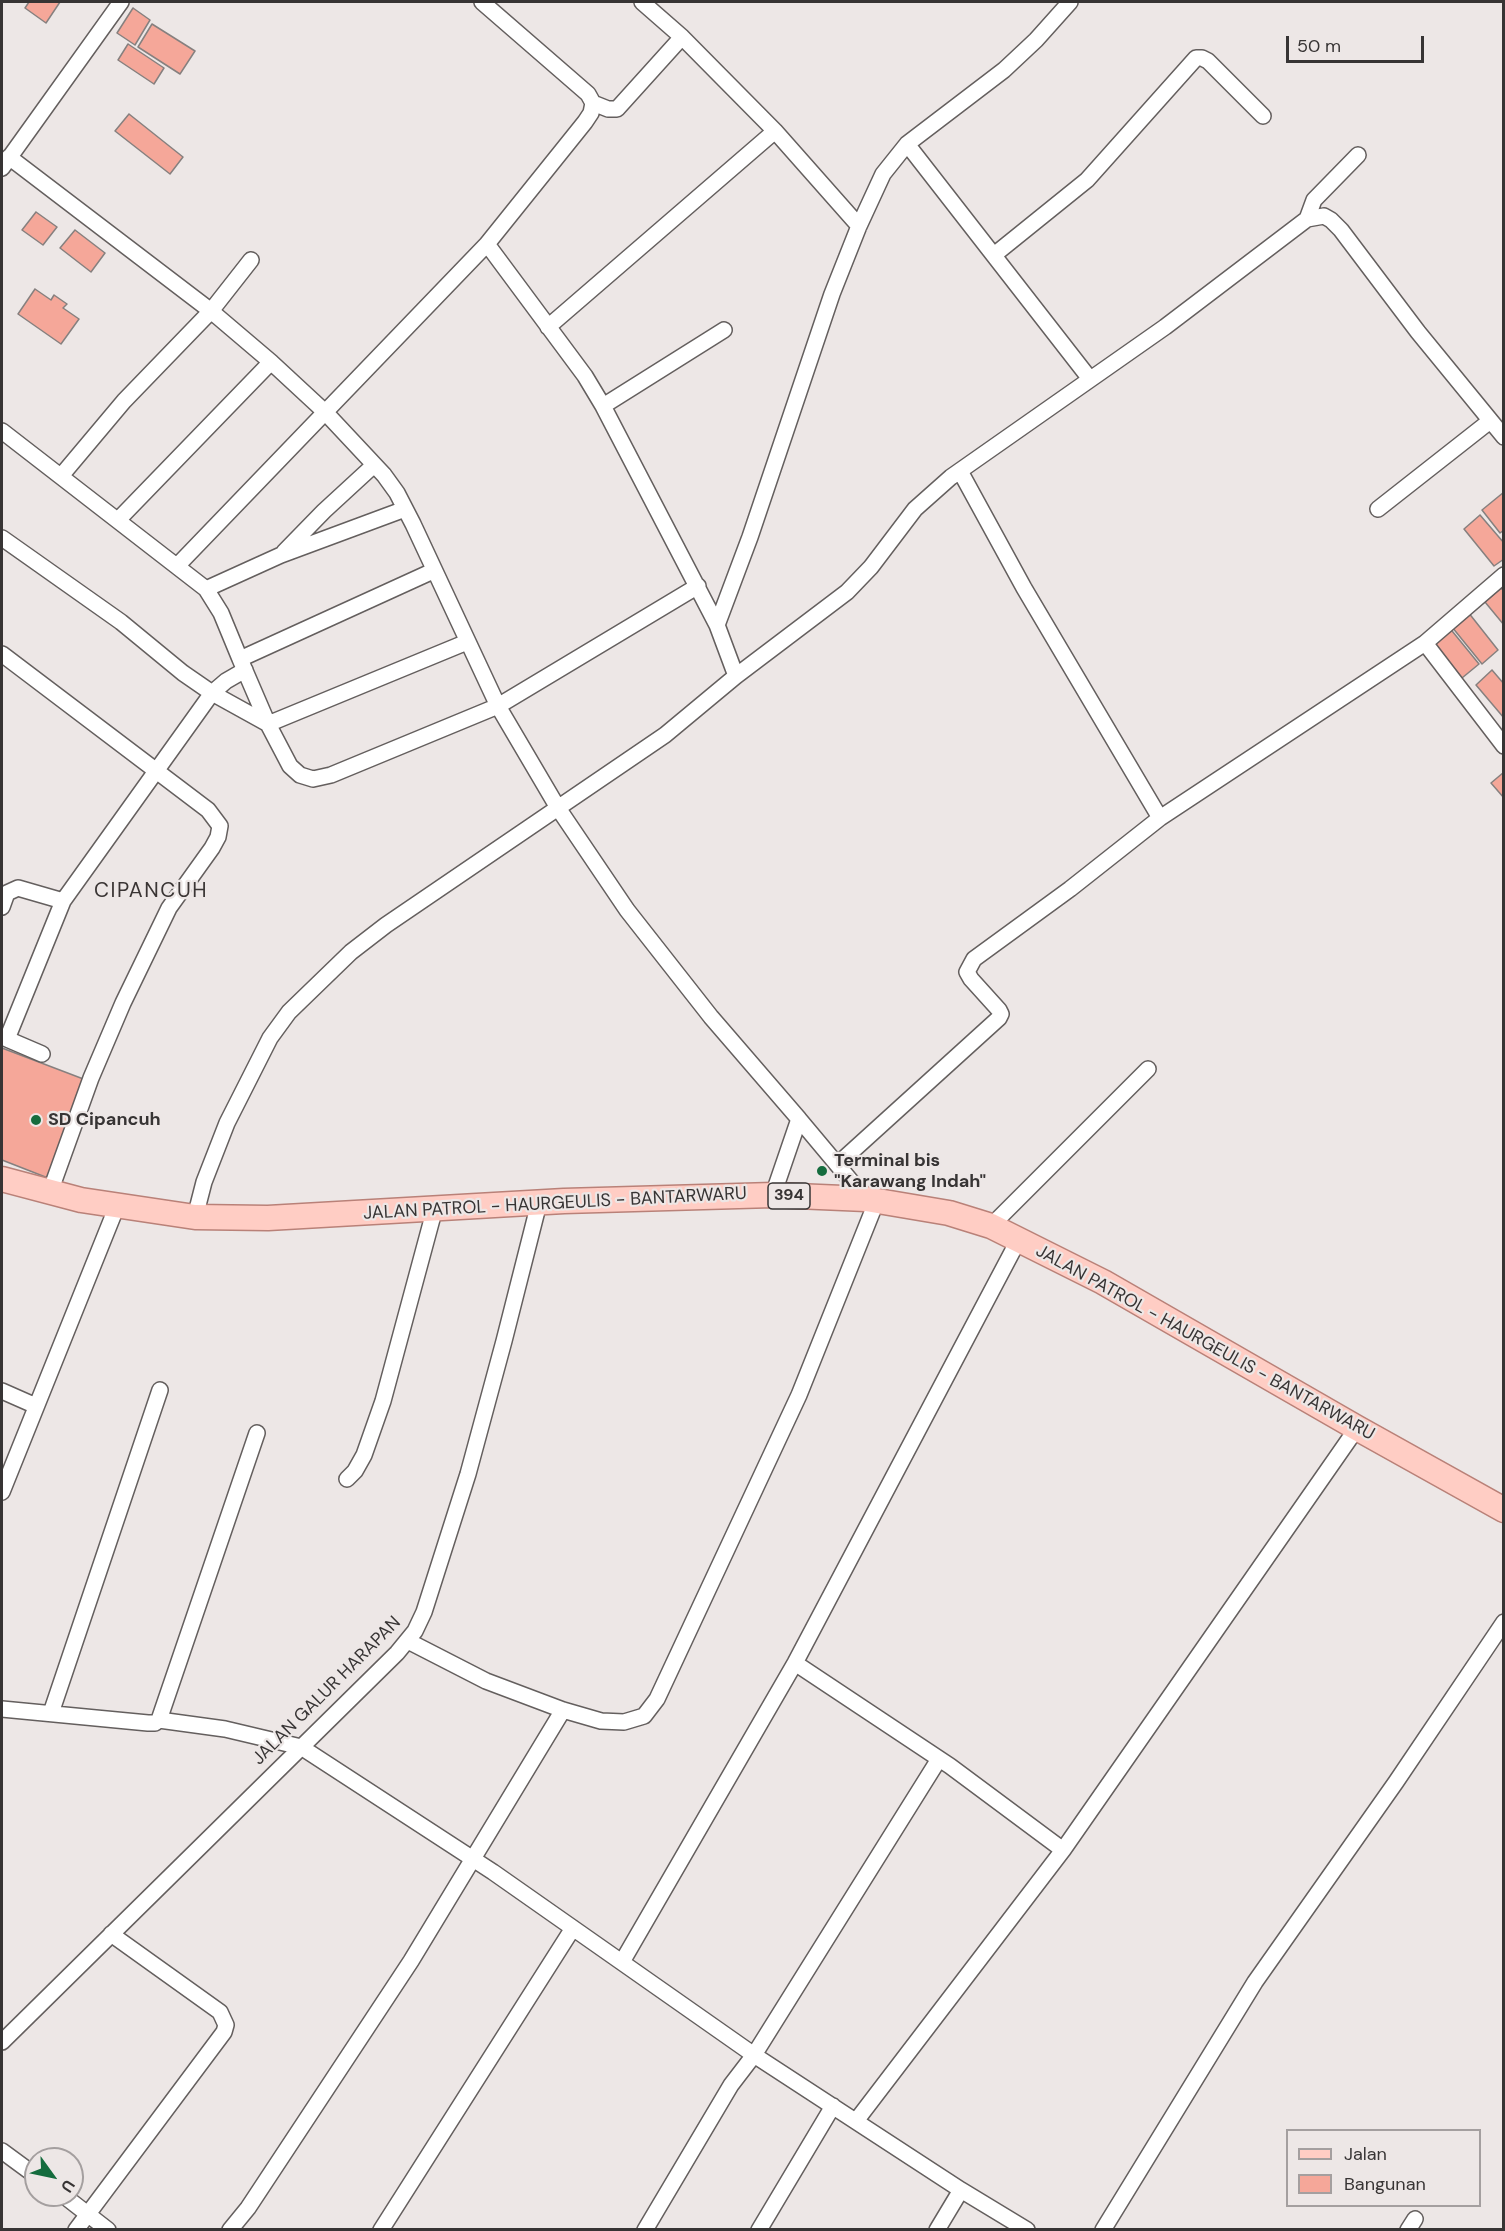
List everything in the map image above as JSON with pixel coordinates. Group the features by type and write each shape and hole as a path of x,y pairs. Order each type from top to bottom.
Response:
{"main road":[{"name":"JALAN PATROL - HAURGEULIS - BANTARWARU","path":"2,1179 117,1206 195,1217 268,1218 539,1203 773,1195 872,1199 950,1213 992,1226 1103,1282 1357,1428 1501,1504"}],"street":[{"path":"121,2 5,162 211,311 325,412 374,465 397,493 498,706 558,808 627,910 711,1017 838,1164 872,1199 799,1395 651,1709 644,1716 624,1722 601,1722 563,1710 486,1681 408,1641"},
{"path":"483,2 578,84 593,103 608,109 617,109 682,37"},
{"path":"642,2 682,37 775,130 859,226"},
{"path":"717,625 754,526 832,294 883,174 907,144 1004,70 1036,40 1070,2"},
{"path":"994,255 1087,180 1196,57 1208,61 1263,116"},
{"path":"177,566 488,244 585,122 593,103"},
{"path":"548,327 775,130"},
{"path":"907,144 1090,379"},
{"path":"1307,219 1314,200 1358,155"},
{"path":"195,1217 204,1182 227,1123 270,1038 289,1012 351,952 386,925 649,747 736,676 846,592 871,567 915,509 960,471 1165,327 1307,219 1324,216 1341,230 1418,332 1503,436"},
{"path":"488,244 585,376 603,406 698,586 717,625 736,676"},
{"path":"61,476 124,401 211,311 251,260"},
{"path":"603,406 724,330"},
{"path":"118,520 271,362"},
{"path":"1378,509 1490,421"},
{"path":"2,430 206,589 221,613 268,724 290,766 300,775 313,779 331,775 498,706 698,586"},
{"path":"281,555 374,465"},
{"path":"960,471 1036,608 1160,818"},
{"path":"206,589 281,555 405,509"},
{"path":"2,538 121,622 183,673 212,693 268,724"},
{"path":"42,1054 4,1038 63,901 212,693 243,664 433,571"},
{"path":"838,1164 999,1018 999,1010 967,972 974,959 1070,889 1160,818 1425,643 1503,575"},
{"path":"268,724 467,642"},
{"path":"1425,643 1502,743"},
{"path":"2,654 215,817 220,826 218,837 169,908 128,993 91,1078 50,1192"},
{"path":"2,907 7,893 18,888 63,901"},
{"path":"992,1226 1148,1069"},
{"path":"773,1195 799,1119"},
{"name":"JALAN GALUR HARAPAN","path":"2,2042 408,1641 415,1631 424,1612 468,1474 539,1203"},
{"path":"2,1492 117,1206"},
{"path":"347,1479 355,1471 364,1455 382,1401 435,1208"},
{"path":"622,1962 795,1663 1019,1239"},
{"path":"51,1713 160,1390"},
{"path":"2,1391 36,1406"},
{"path":"856,2121 1063,1850 1357,1428"},
{"path":"159,1720 257,1433"},
{"path":"1103,2229 1255,1982 1396,1782 1503,1622"},
{"path":"795,1663 939,1759 1063,1850"},
{"path":"2,1709 148,1723 155,1723 159,1720 225,1729 301,1747 473,1859 754,2055 961,2190 1028,2229"},
{"path":"230,2229 248,2208 411,1961 563,1710"},
{"path":"645,2229 731,2085 754,2055 939,1759"},
{"path":"381,2229 573,1928"},
{"path":"76,2229 217,2041 226,2025 220,2012 111,1934"},
{"path":"759,2229 833,2106"},
{"path":"2,2151 24,2167"},
{"path":"937,2229 961,2190"},
{"path":"80,2207 108,2229"}],"building":[{"path":"29,2 60,2 46,23 25,8"},
{"path":"133,8 150,20 135,45 117,33"},
{"path":"152,24 195,51 180,74 138,47"},
{"path":"128,44 164,68 154,84 118,60"},
{"path":"129,114 183,157 170,174 115,131"},
{"path":"36,212 57,227 43,245 22,230"},
{"path":"75,230 105,253 91,272 60,248"},
{"path":"35,289 51,300 54,295 67,304 63,308 79,319 61,344 18,314"},
{"path":"1504,492 1504,530 1500,533 1482,510"},
{"path":"1480,515 1504,543 1504,559 1494,566 1464,529"},
{"path":"1501,588 1504,591 1504,625 1485,602"},
{"path":"1468,612 1498,650 1482,664 1452,627"},
{"path":"1448,626 1479,664 1462,678 1432,641"},
{"path":"1492,670 1504,684 1504,718 1476,685"},
{"path":"1504,772 1504,798 1491,783"},
{"name":"SD Cipancuh","path":"2,1048 86,1080 48,1178 2,1160"}],"place":[{"name":"SD Cipancuh","path":"36,1120"},
{"name":"Terminal bis \"Karawang Indah\"","path":"822,1171"}],"district":[{"name":"CIPANCUH","path":"151,891"}]}
